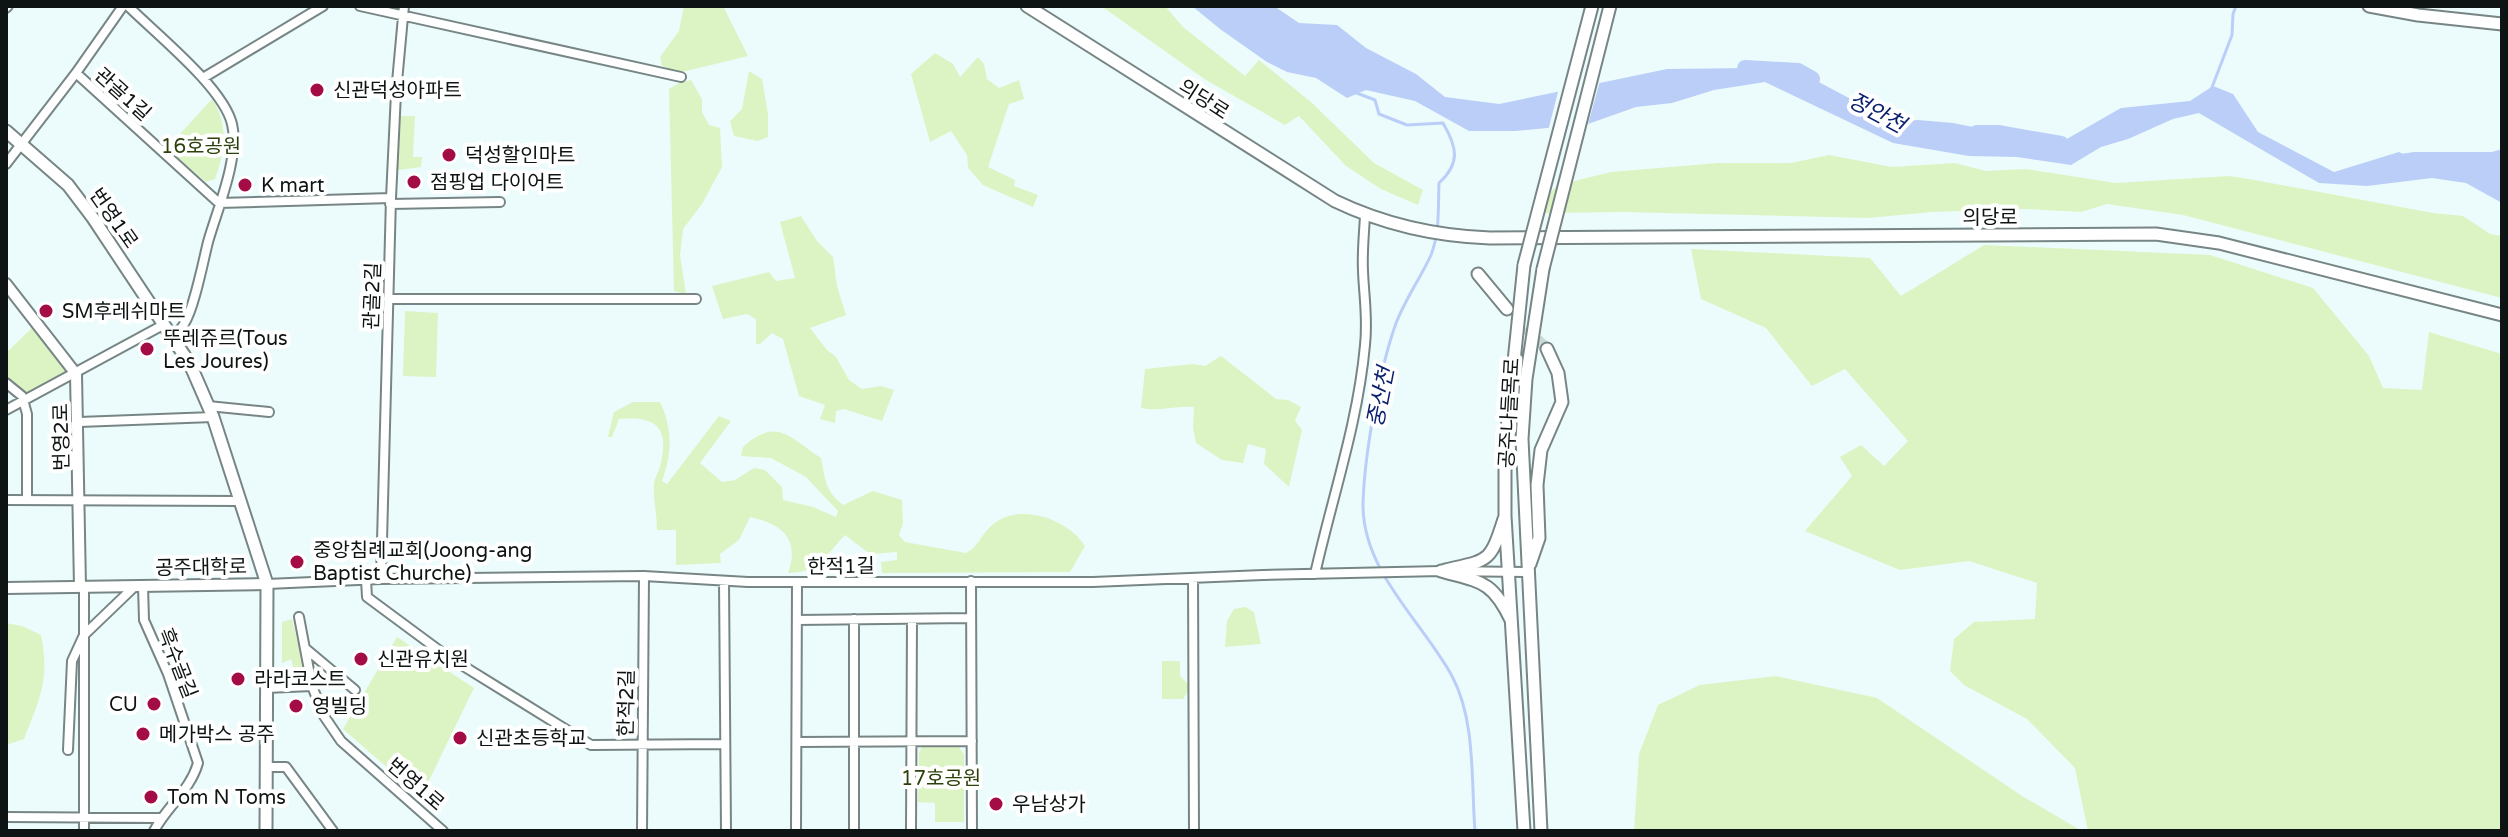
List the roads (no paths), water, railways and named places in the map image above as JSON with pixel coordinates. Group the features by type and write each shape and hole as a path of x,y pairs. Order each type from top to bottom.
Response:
{"main road":[{"name":"의당로","path":"1027,6 1335,201 1365,216 1421,232 1468,237 2156,234 2219,243 2502,315"},
{"name":"공주나들목로","path":"1524,831 1505,516 1505,448 1524,265 1592,6"},
{"name":"공주나들목로","path":"1541,831 1522,439 1526,379 1543,269 1610,6"},
{"path":"2369,6 2502,24"},
{"name":"번영1로","path":"6,131 76,196 190,364 210,412 267,584 266,831"},
{"path":"1478,274 1507,309"},
{"path":"1527,572 1539,538 1537,485 1541,450 1562,402 1558,373 1547,349"},
{"path":"1441,571 1489,557 1496,547 1505,516"},
{"path":"1441,571 1491,587 1514,627"}],"street":[{"name":"관골1길","path":"22,143 126,6 215,92 232,124 233,146 229,169 184,324 171,337"},
{"path":"203,78 323,6"},
{"path":"360,6 402,10 681,77"},
{"name":"관골2길","path":"381,579 390,201 402,10"},
{"name":"관골1길","path":"76,73 219,203"},
{"path":"6,164 22,143"},
{"path":"219,203 500,202"},
{"path":"1315,574 1328,513 1340,481 1365,348 1368,311 1363,271 1365,216"},
{"name":"번영2로","path":"6,284 76,374 82,587"},
{"path":"388,299 696,299"},
{"path":"76,374 163,325"},
{"name":"번영2로","path":"6,410 76,374"},
{"name":"번영2로","path":"6,383 22,396 27,414 27,500"},
{"path":"79,422 210,412 269,412"},
{"path":"80,499 239,501"},
{"name":"번영2로","path":"6,500 80,499"},
{"name":"한적1길","path":"267,584 381,579 644,576 797,583 1093,582 1441,571 1527,572"},
{"name":"한적2길","path":"642,831 644,576"},
{"path":"1193,578 1194,831"},
{"path":"366,580 367,597 444,654 591,745 725,744"},
{"path":"724,581 726,831"},
{"path":"971,581 972,831"},
{"path":"796,831 797,583"},
{"name":"공주대학로","path":"6,588 267,584"},
{"name":"공주대학로","path":"68,750 72,661 84,635 139,586"},
{"name":"흑수골길","path":"139,586 144,620 168,674 198,763 194,778 154,831"},
{"path":"82,587 84,831"},
{"name":"번영1로","path":"299,617 312,682 324,716 341,741 443,831"},
{"path":"797,620 971,618"},
{"path":"854,619 854,831"},
{"path":"911,831 912,619"},
{"path":"305,648 355,690"},
{"path":"266,688 312,682 331,669"},
{"path":"797,742 972,741"},
{"path":"266,767 286,767 333,831"},
{"path":"6,817 161,818"}],"water":[{"path":"1192,6 1274,6 1299,23 1337,25 1366,48 1416,74 1445,97 1499,104 1667,69 1798,71 1894,122 1918,120 1953,123 2058,144 2121,108 2190,101 2213,86 2233,94 2258,132 2334,172 2399,152 2437,161 2464,159 2502,149 2502,203 2466,183 2432,178 2367,186 2319,183 2199,113 2173,119 2101,147 2071,165 2017,157 1969,156 1893,143 1765,82 1714,90 1672,103 1636,107 1588,124 1515,131 1469,131 1415,101 1366,90 1347,98 1316,78 1287,72 1267,62"}],"waterway":[{"path":"2211,90 2232,35 2236,6"},
{"name":"정안천","path":"1745,68 1798,71 1812,79"},
{"name":"중산천","path":"1354,92 1375,100 1379,114 1407,125 1443,123 1454,147 1454,162 1439,183 1434,246 1399,317 1383,367 1369,439 1363,505 1366,529 1383,574 1440,656 1460,694 1469,732 1475,831"},
{"name":"정안천","path":"1977,133 1998,133 2061,144"},
{"name":"정안천","path":"2396,163 2415,160 2502,160"}],"tunnel":[{"path":"1514,316 1547,349"}],"place":[{"name":"신관덕성아파트","path":"317,90"},
{"name":"덕성할인마트","path":"449,155"},
{"name":"점핑업 다이어트","path":"414,182"},
{"name":"K mart","path":"245,185"},
{"name":"SM후레쉬마트","path":"46,311"},
{"name":"뚜레쥬르(Tous Les Joures)","path":"147,349"},
{"name":"중앙침례교회(Joong-ang Baptist Churche)","path":"297,562"},
{"name":"신관유치원","path":"361,659"},
{"name":"라라코스트","path":"238,679"},
{"name":"CU","path":"154,704"},
{"name":"영빌딩","path":"296,706"},
{"name":"메가박스 공주","path":"143,734"},
{"name":"신관초등학교","path":"460,738"},
{"name":"Tom N Toms","path":"151,797"},
{"name":"우남상가","path":"996,804"}],"park label":[{"name":"16호공원","path":"201,146"},
{"name":"17호공원","path":"941,778"}]}
